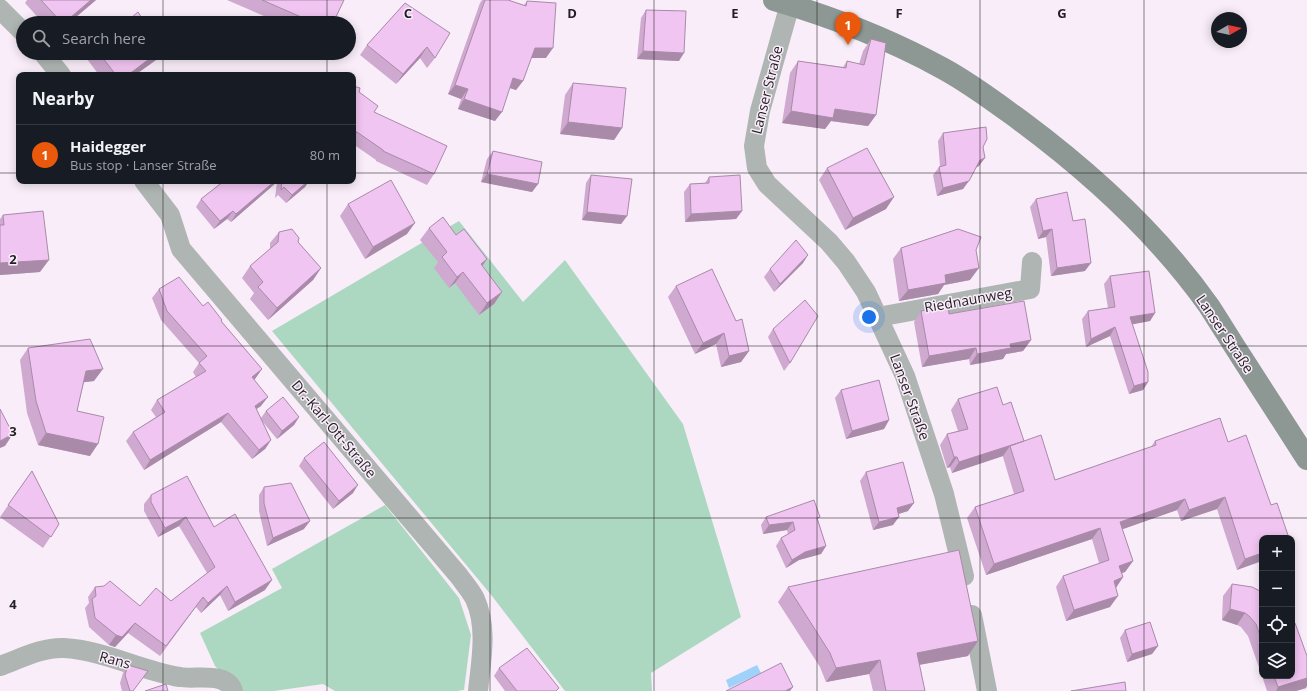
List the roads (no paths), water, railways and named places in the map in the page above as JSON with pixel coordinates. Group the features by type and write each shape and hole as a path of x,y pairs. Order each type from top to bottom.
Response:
{"main road":[{"name":"Lanser Straße","path":"782,2 832,18 876,36 943,69 990,98 1052,144 1098,182 1149,234 1181,271 1208,306 1307,459"}],"street":[{"name":"Lanser Straße","path":"782,2 754,146 757,168 767,184 829,242 846,262 866,292 905,376 944,494 969,597 987,691"},
{"path":"0,9 16,25"},
{"path":"49,60 59,72"},
{"name":"Dr.-Karl-Ott-Straße","path":"146,184 170,215 181,249 459,576 475,598 481,619 483,644 478,691"},
{"name":"Riednaunweg","path":"878,317 1030,289 1032,262"},
{"name":"Rans","path":"0,666 49,649 64,648 98,655 181,678 223,680 232,688"}],"water":[{"path":"757,665 761,673 729,688 726,680"}],"place":[{"name":"Haidegger","path":"848,45"}]}
